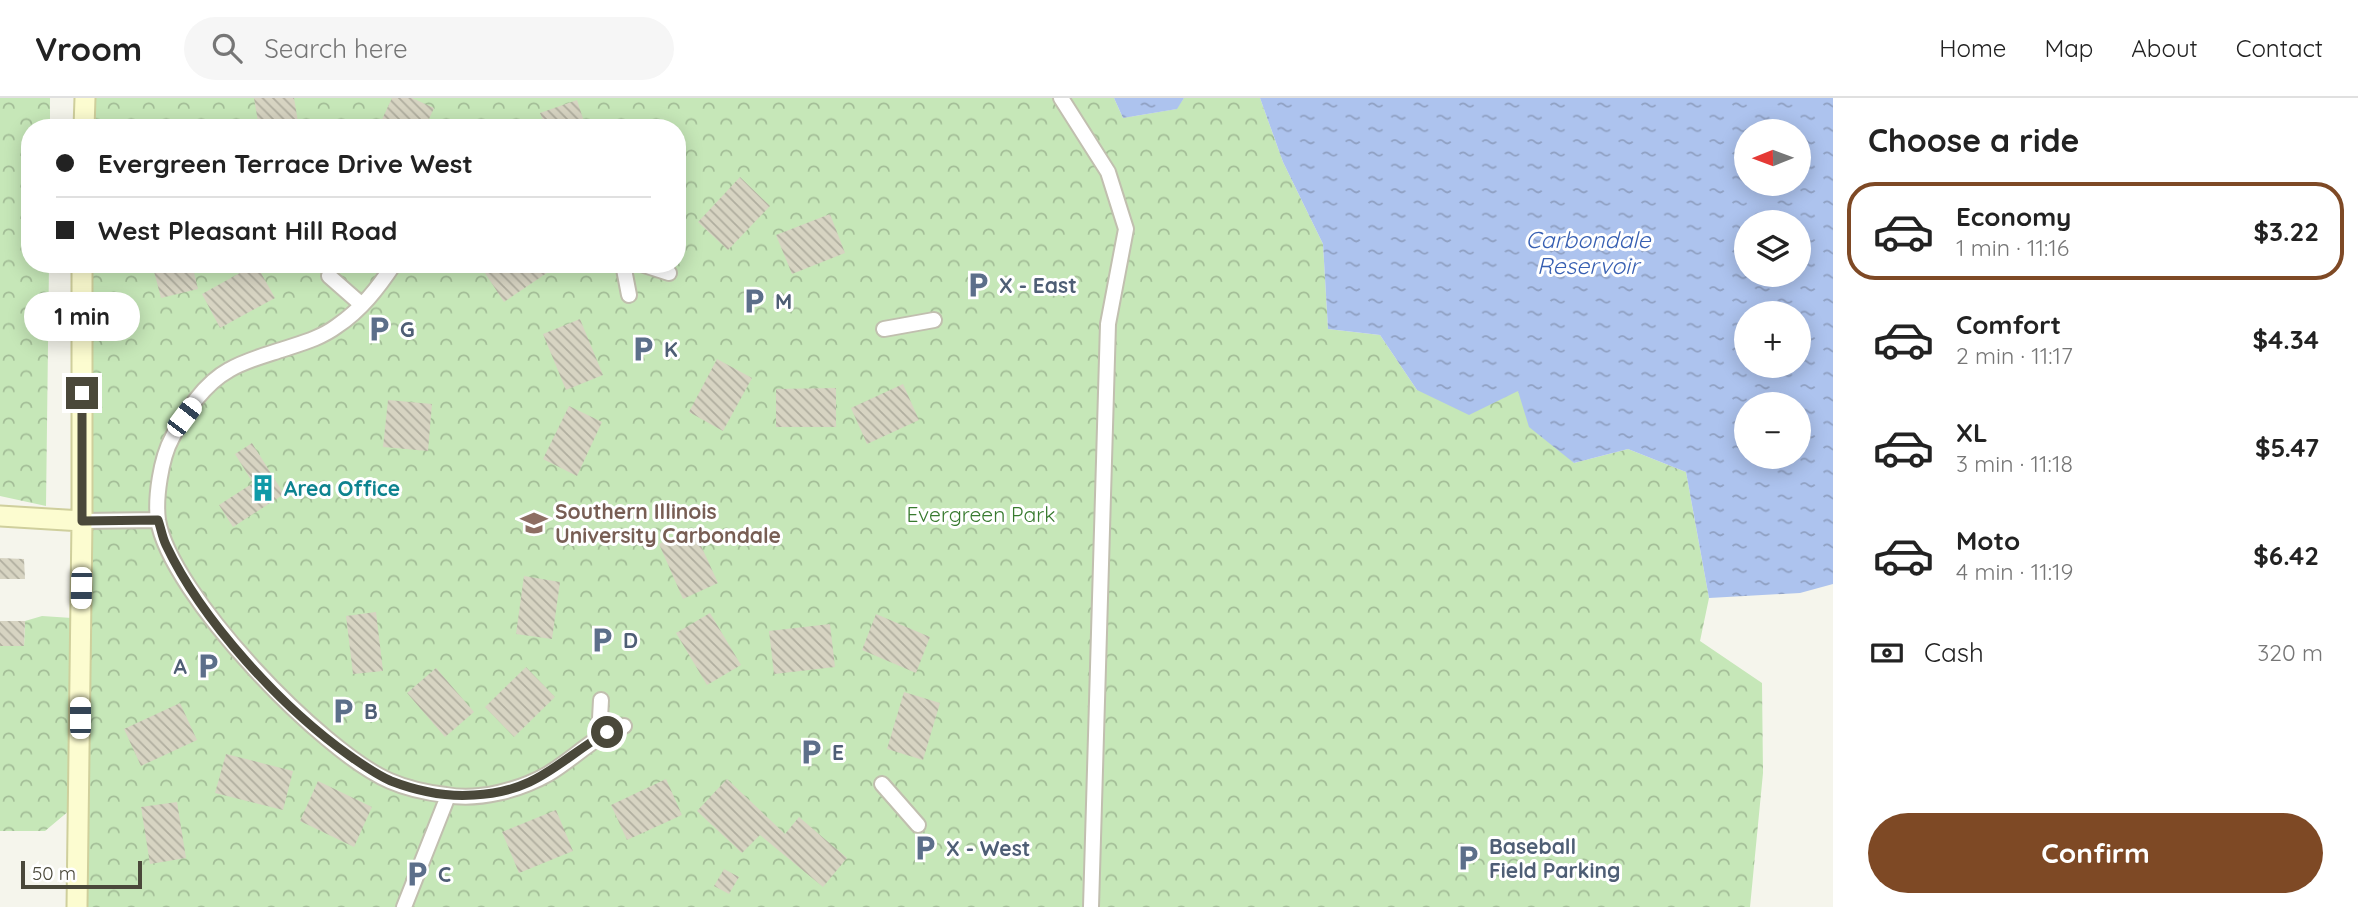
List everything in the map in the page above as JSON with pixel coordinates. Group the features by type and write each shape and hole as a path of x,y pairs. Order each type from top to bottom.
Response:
{"street":[{"path":"84,119 85,98"},
{"path":"1061,98 1108,172 1126,229 1108,324 1091,907"},
{"path":"77,907 82,273"},
{"path":"388,273 362,305 336,327 312,340 229,370 209,386 184,417 169,445 160,482 158,520 165,544 193,593 217,626 272,688 324,738 390,781 448,796 509,790 549,773 611,729 624,726"},
{"path":"624,273 629,295"},
{"path":"329,276 362,305"},
{"path":"884,329 934,320"},
{"path":"0,516 82,521 158,520"},
{"path":"599,737 601,700"},
{"path":"882,784 918,825"},
{"path":"404,907 448,796"}],"green space":[{"path":"0,98 50,98 50,119 21,119 21,273 49,273 46,506 0,496"},
{"name":"Evergreen Park","path":"91,98 1114,98 1123,118 1176,109 1184,98 1260,98 1283,162 1323,244 1328,329 1380,335 1417,390 1518,391 1574,463 1628,449 1686,472 1709,598 1700,641 1762,683 1763,773 1750,907 77,907 82,273 686,273 686,119 90,119"},
{"path":"42,616 72,618 70,810 45,831 0,831 0,646 24,646 25,621"}],"water":[{"path":"1114,98 1184,98 1177,109 1123,118"},
{"name":"Carbondale Reservoir","path":"1260,98 1833,98 1833,584 1800,593 1709,598 1686,472 1628,449 1574,463 1529,427 1518,391 1469,415 1417,390 1380,335 1328,329 1323,244 1283,162"}],"building":[{"path":"254,98 294,98 298,119 258,119"},
{"path":"392,98 412,98 434,108 429,119 382,119"},
{"path":"577,100 583,119 542,119 540,113"},
{"path":"740,177 770,206 728,250 698,222"},
{"path":"830,214 845,253 792,274 776,235"},
{"path":"154,273 194,273 198,289 161,298"},
{"path":"240,273 261,273 275,298 220,328 202,294"},
{"path":"485,273 547,273 504,302"},
{"path":"580,319 603,375 566,390 543,334"},
{"path":"717,359 752,378 723,431 689,412"},
{"path":"903,384 919,420 867,444 851,408"},
{"path":"836,388 836,427 776,427 776,389"},
{"path":"388,400 432,404 428,451 383,447"},
{"path":"569,406 602,422 577,476 543,459"},
{"name":"Area Office","path":"252,443 284,494 233,527 219,505 253,483 235,454"},
{"path":"693,528 718,583 683,599 659,544"},
{"path":"0,558 24,559 25,579 0,579"},
{"path":"524,576 560,582 552,639 516,634"},
{"path":"376,612 383,671 353,674 346,616"},
{"path":"710,613 741,665 707,685 676,633"},
{"path":"876,614 930,637 916,673 862,650"},
{"path":"0,621 25,621 24,646 0,646"},
{"path":"830,624 835,667 774,674 769,631"},
{"path":"526,667 555,697 514,737 485,707"},
{"path":"436,668 474,712 445,737 407,693"},
{"path":"904,692 940,703 923,760 887,749"},
{"path":"180,703 197,740 141,766 124,729"},
{"path":"226,754 293,771 283,810 215,793"},
{"path":"666,779 682,815 627,840 611,805"},
{"path":"727,779 785,834 799,817 847,858 823,887 760,835 742,853 697,811"},
{"path":"318,781 372,807 354,847 300,821"},
{"path":"177,802 186,858 150,864 141,807"},
{"path":"556,810 573,851 519,873 502,832"},
{"path":"724,869 739,877 729,894 714,886"}],"place":[{"name":"X - East","path":"978,285"},
{"name":"M","path":"754,301"},
{"name":"G","path":"379,329"},
{"name":"K","path":"643,349"},
{"name":"Area Office","path":"263,488"},
{"name":"Southern Illinois University Carbondale","path":"534,523"},
{"name":"D","path":"602,640"},
{"name":"A","path":"208,666"},
{"name":"B","path":"343,711"},
{"name":"E","path":"811,752"},
{"name":"X - West","path":"925,848"},
{"name":"Baseball Field Parking","path":"1468,858"},
{"name":"C","path":"417,874"}],"route":[{"path":"82,393 82,521 158,520 165,544 193,593 217,626 272,688 324,738 359,762 390,781 448,796 486,794 509,790 534,781 607,732"}]}
